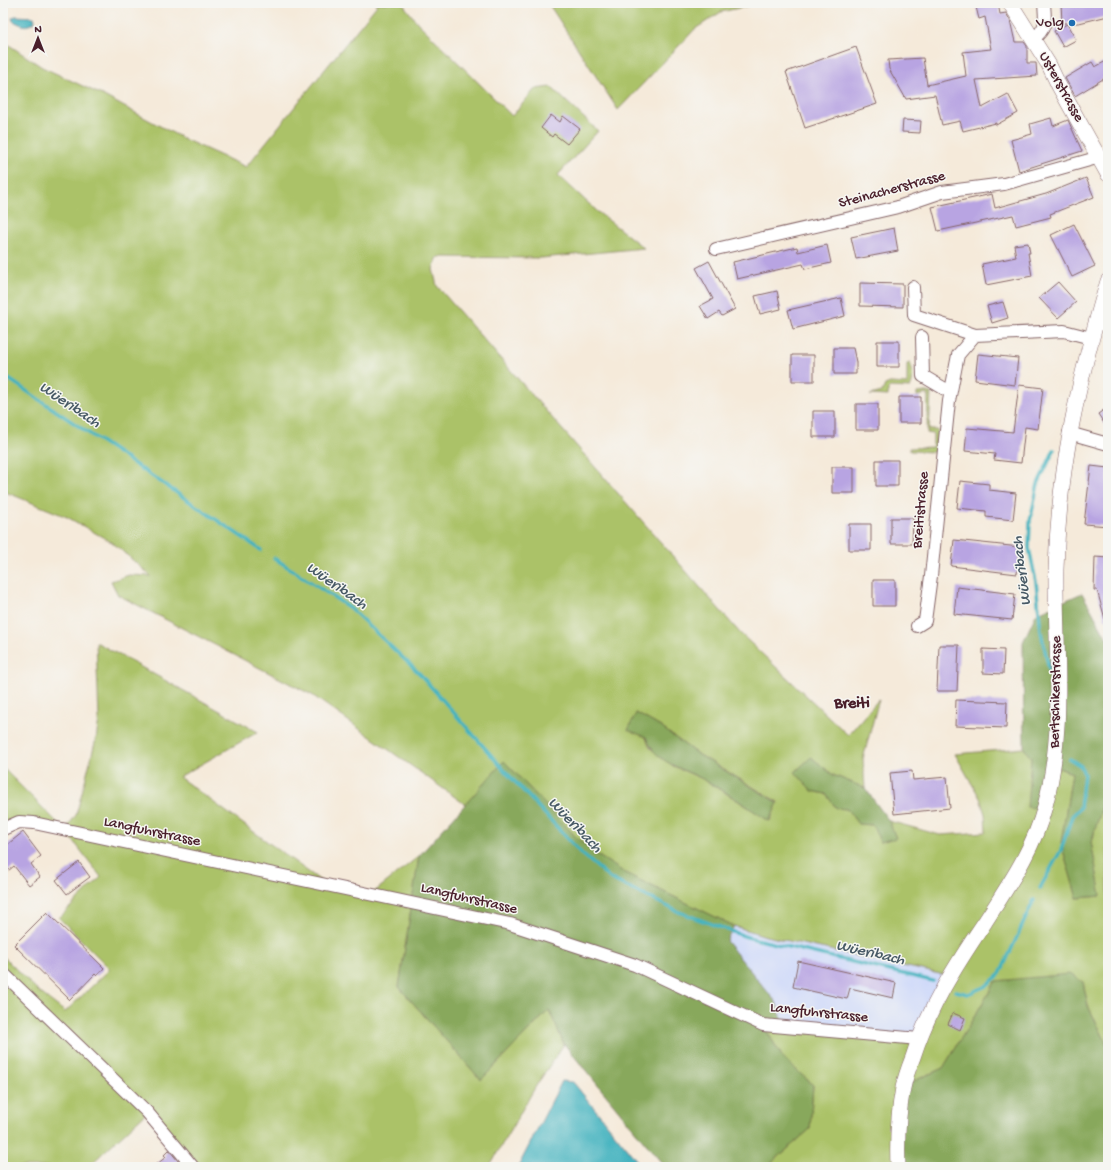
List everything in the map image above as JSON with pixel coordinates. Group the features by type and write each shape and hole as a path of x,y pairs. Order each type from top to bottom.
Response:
{"street":[{"name":"Usterstrasse","path":"1010,3 1033,39 1100,157 1108,174"},
{"path":"1033,39 1043,32 1045,23 1044,3"},
{"name":"Steinacherstrasse","path":"716,249 898,207 942,192 1004,184 1100,157"},
{"name":"Bertschikerstrasse","path":"898,1167 897,1134 903,1086 932,1007 949,976 1014,877 1032,841 1044,809 1054,766 1059,721 1056,569 1060,504 1069,433 1080,378 1108,282"},
{"path":"913,287 914,315 975,335 1058,330 1091,338"},
{"name":"Breitistrasse","path":"917,626 925,621 926,614 950,392 958,355 975,335"},
{"path":"922,337 923,376 950,392"},
{"path":"1069,433 1108,444"},
{"name":"Langfuhrstrasse","path":"3,829 19,822 34,822 510,924 635,964 763,1025 919,1039"},
{"path":"3,973 147,1112 193,1167"}],"shaded area":[{"path":"734,926 766,936 949,976 919,1039 785,1027 726,941"}],"green space":[{"path":"376,3 402,3 417,22 512,116 535,89 551,87 598,131 558,175 599,213 644,248 541,258 438,257 433,269 437,286 740,633 848,735 879,699 863,759 865,788 833,775 811,757 812,791 826,794 836,808 847,809 858,824 873,825 895,838 889,821 940,835 986,832 985,814 980,798 955,754 1024,748 1031,758 1072,773 1061,843 1077,898 1101,896 1091,842 1108,788 1108,1046 1088,1006 1083,982 996,981 943,1068 903,1086 898,1167 767,1167 810,1129 813,1085 783,1058 763,1025 919,1039 949,976 766,936 734,926 625,873 597,855 577,838 504,761 466,805 312,695 118,595 111,581 129,575 151,576 113,543 67,517 3,491 3,41 42,67 104,96 186,140 246,167 377,5","holes":["636,713 661,727 693,751 778,802 770,821 705,780 673,766 650,748"]},
{"path":"548,3 761,3 721,12 695,29 618,110"},
{"path":"910,363 913,376 910,388 890,387 888,389 888,396 870,395 882,392 885,385 890,383 907,384 907,364"},
{"path":"917,393 931,393 929,430 938,430 935,452 910,451 910,448 933,447 933,434 927,433 928,394 917,396"},
{"path":"1082,593 1108,640 1108,788 1091,842 1101,896 1077,898 1061,843 1072,773 1054,766 1044,809 1027,807 1031,758 1024,748 1023,642 1036,614"},
{"path":"96,642 258,732 179,777 325,884 373,893 419,856 399,987 481,1080 549,1010 564,1044 536,1086 489,1167 193,1167 147,1112 89,1166 90,1167 3,1167 3,956 38,991 65,1012 110,969 59,918 101,877 65,830 76,815 96,739 99,719"},
{"path":"636,713 661,727 693,751 778,803 769,821 697,776 663,759 650,746 646,737 628,730"},
{"path":"811,757 833,775 865,788 889,821 896,838 880,842 873,825 858,824 847,809 836,808 826,794 812,791 795,772"},
{"path":"504,761 577,838 597,855 625,873 734,926 726,941 776,1002 785,1027 763,1025 783,1058 813,1085 810,1129 767,1167 665,1167 564,1044 549,1010 481,1080 399,987 419,856"},
{"path":"3,768 65,830 34,823 3,829"},
{"path":"1070,974 1083,982 1088,1006 1108,1046 1108,1167 898,1167 903,1086 943,1068 996,981"}],"water":[{"path":"15,16 34,17 35,21 24,26 13,21 12,18"},
{"path":"562,1081 573,1082 642,1167 518,1167"}],"building":[{"path":"975,3 998,3 1000,14 1006,13 1010,20 1015,42 1024,42 1027,46 1027,63 1036,63 1037,76 976,80 982,108 1008,94 1018,113 996,125 996,123 963,131 960,121 942,125 935,95 906,99 889,69 888,60 923,58 927,85 966,76 963,52 991,49 985,17 979,19"},
{"path":"1061,3 1108,3 1108,16 1079,23 1062,23"},
{"path":"1067,24 1076,40 1063,47 1054,31"},
{"path":"856,47 877,104 805,128 786,72"},
{"path":"1108,60 1108,76 1075,96 1065,78 1092,62 1095,67"},
{"path":"551,115 560,122 563,116 580,129 567,144 554,134 552,137 541,128"},
{"path":"1051,118 1053,126 1068,120 1082,151 1019,171 1011,140 1032,134 1030,124"},
{"path":"903,120 921,121 920,133 902,132"},
{"path":"1086,178 1094,197 1050,214 1051,217 1016,226 1013,215 938,231 932,207 992,194 995,208 1046,194"},
{"path":"1074,224 1095,266 1072,277 1051,235"},
{"path":"894,228 898,251 856,259 851,237"},
{"path":"1028,243 1030,253 1028,253 1032,276 986,285 982,264 1016,257 1014,245"},
{"path":"827,245 831,263 805,269 803,264 737,279 733,262 797,247 798,252"},
{"path":"709,261 735,309 722,316 719,312 708,319 700,306 713,299 696,268"},
{"path":"1058,282 1076,302 1058,318 1039,298"},
{"path":"860,283 903,284 903,307 860,306"},
{"path":"777,291 781,309 760,314 755,296"},
{"path":"841,298 845,316 793,329 788,310"},
{"path":"1003,302 1008,318 992,323 987,306"},
{"path":"877,341 899,341 899,367 877,367"},
{"path":"834,348 853,348 856,362 856,374 834,374"},
{"path":"978,354 1018,358 1015,385 975,380"},
{"path":"792,355 814,355 814,381 792,381"},
{"path":"1019,385 1043,388 1038,429 1025,427 1021,463 994,460 995,454 965,451 967,428 1013,432"},
{"path":"899,397 921,397 921,423 899,423"},
{"path":"856,404 878,404 878,430 856,430"},
{"path":"1108,407 1108,429 1098,414"},
{"path":"813,411 835,411 835,437 813,437"},
{"path":"876,460 898,460 898,486 876,486"},
{"path":"1091,466 1108,468 1108,526 1084,524"},
{"path":"832,467 854,467 854,493 832,493"},
{"path":"960,481 989,484 989,490 1016,493 1013,520 986,517 986,511 957,508"},
{"path":"891,518 913,518 912,544 891,544"},
{"path":"849,524 871,524 871,550 849,550"},
{"path":"954,540 1020,547 1017,574 951,566"},
{"path":"1095,557 1108,558 1108,619 1105,619 1097,590 1094,590"},
{"path":"873,580 895,580 895,606 873,606"},
{"path":"957,587 1015,594 1012,620 954,614"},
{"path":"939,645 959,645 957,691 937,691"},
{"path":"983,649 1004,650 1003,674 983,673"},
{"path":"956,700 1007,702 1006,728 955,726"},
{"path":"912,771 913,780 947,777 950,808 894,814 890,773"},
{"path":"23,832 41,856 31,864 40,877 29,885 14,866 8,871 3,865 3,848"},
{"path":"79,862 90,877 67,894 56,880"},
{"path":"47,912 104,968 97,976 95,974 70,1000 14,945"},
{"path":"798,961 896,983 893,998 850,988 847,999 793,987"},
{"path":"953,1013 965,1018 960,1030 948,1024"},
{"path":"169,1150 183,1167 153,1167 166,1157 164,1155"}],"waterway":[{"name":"Wüeribach","path":"3,375 261,550"},
{"name":"Wüeribach","path":"1049,669 1041,632 1036,582 1029,548 1030,521 1038,484 1054,450"},
{"name":"Wüeribach","path":"274,558 350,608 419,673 505,771 582,854 611,879 679,912 747,937 933,981"},
{"name":"Wüeribach","path":"1040,888 1061,850 1072,816 1080,808 1084,774 1081,766 1070,759"},
{"name":"Wüeribach","path":"956,991 968,994 986,986 1000,974 1034,900"}],"place":[{"name":"Volg","path":"1072,23"}],"district":[{"name":"Breiti","path":"852,704"}]}
